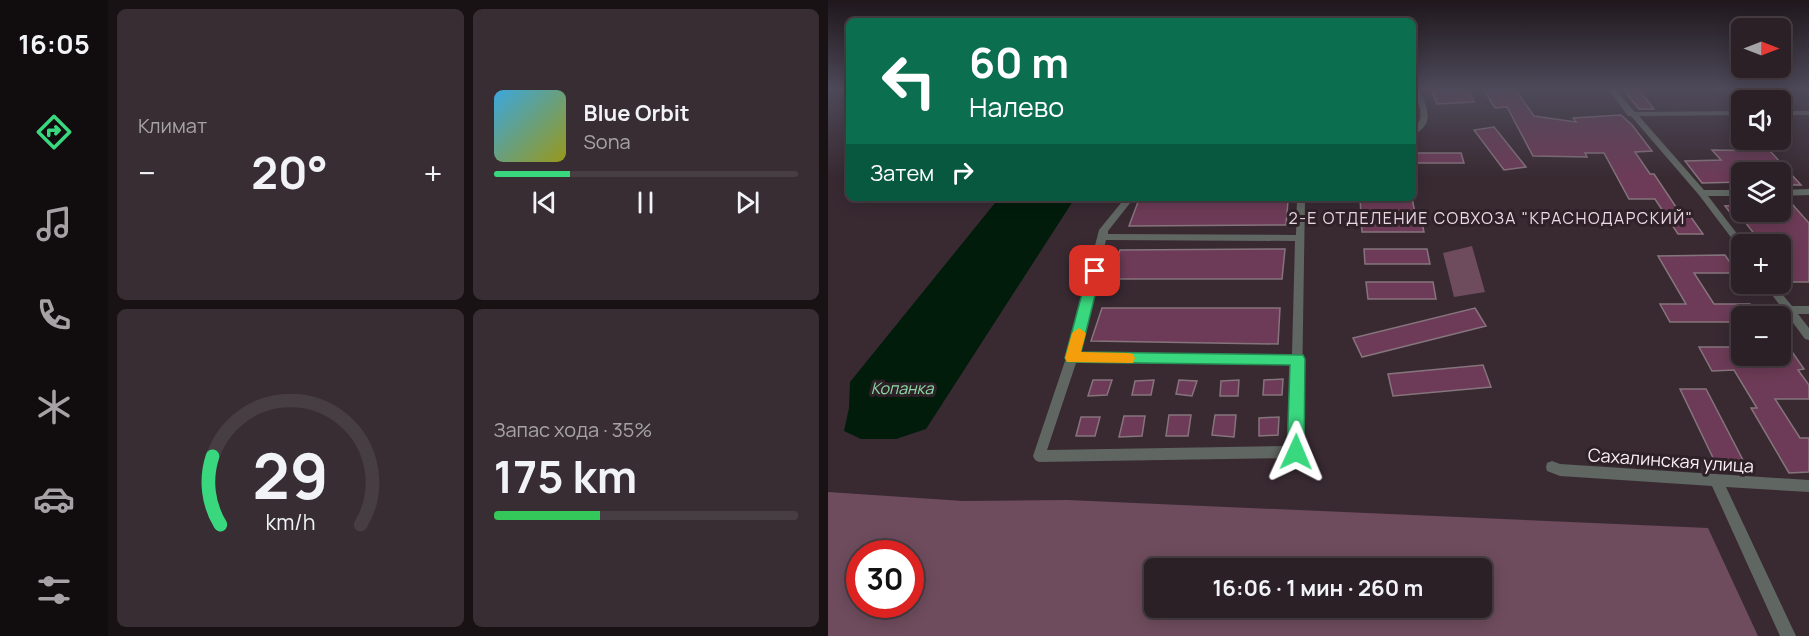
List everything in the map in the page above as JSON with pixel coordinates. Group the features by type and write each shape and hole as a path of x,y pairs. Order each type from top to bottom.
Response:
{"street":[{"path":"1635,119 1702,193 1733,234"},
{"path":"1791,193 1809,192"},
{"path":"1702,193 1731,193"},
{"path":"1128,201 1104,230 1072,358 1038,456 1296,452 1301,201"},
{"path":"1103,237 1300,238"},
{"path":"1777,294 1786,306"},
{"path":"1791,310 1809,310"},
{"path":"1791,313 1809,336"},
{"path":"1072,358 1298,359"},
{"name":"Сахалинская улица","path":"1552,466 1560,470 1809,486"},
{"path":"1716,481 1788,636"}],"shaded area":[{"path":"1472,246 1485,292 1454,297 1443,253"},
{"path":"828,492 963,501 1067,500 1708,528 1758,636 828,636"}],"water":[{"name":"Копанка","path":"997,201 1073,201 926,429 896,439 861,439 844,431 849,408 850,382"}],"building":[{"path":"1513,119 1553,119 1576,122 1574,119 1625,119 1652,151 1635,152 1650,174 1654,174 1680,213 1688,213 1703,234 1678,234 1655,199 1629,199 1604,153 1585,153 1587,157 1533,156"},
{"path":"1494,127 1526,167 1504,170 1474,130"},
{"path":"1712,150 1770,151 1780,162 1731,162 1731,182 1702,183 1685,161 1721,160"},
{"path":"1416,153 1461,153 1464,163 1416,163"},
{"path":"1791,174 1801,185 1791,185"},
{"path":"1288,201 1286,225 1129,226 1138,202"},
{"path":"1360,201 1413,201 1416,218 1421,218 1424,232 1362,232"},
{"path":"1792,204 1809,223 1809,282 1791,282 1791,234 1754,234 1745,222 1791,222"},
{"path":"1725,206 1731,206 1731,214"},
{"path":"1285,249 1282,279 1110,279 1120,250"},
{"path":"1364,249 1427,249 1430,264 1365,264"},
{"path":"1725,255 1731,264 1731,273 1694,273 1714,304 1750,304 1751,306 1731,306 1731,322 1670,322 1660,304 1686,304 1658,256"},
{"path":"1366,282 1433,282 1436,299 1368,299"},
{"path":"1102,308 1280,308 1278,344 1091,341"},
{"path":"1475,308 1486,326 1362,357 1353,338"},
{"path":"1699,347 1731,347 1731,366 1791,366 1791,350 1804,369 1798,370 1809,385 1809,399 1775,399 1800,438 1809,438 1809,472 1789,473 1751,408 1757,408 1734,370 1712,371"},
{"path":"1483,365 1491,387 1393,396 1388,374"},
{"path":"1283,379 1282,395 1263,395 1264,380"},
{"path":"1093,380 1112,380 1107,395 1088,396"},
{"path":"1154,380 1151,395 1132,395 1135,381"},
{"path":"1179,380 1197,381 1192,396 1176,394"},
{"path":"1239,380 1238,396 1220,396 1221,381"},
{"path":"1680,389 1706,389 1745,464 1716,464"},
{"path":"1169,415 1191,415 1188,436 1166,436"},
{"path":"1215,415 1236,415 1234,437 1212,435"},
{"path":"1124,416 1145,416 1142,436 1119,437"},
{"path":"1081,417 1100,417 1095,436 1076,436"},
{"path":"1279,417 1278,435 1259,436 1259,418"}],"slow traffic":[{"path":"1079,333 1072,358 1128,358"}],"district":[{"name":"2-Е ОТДЕЛЕНИЕ СОВХОЗА \"КРАСНОДАРСКИЙ\"","path":"1491,218"}],"route":[{"path":"1095,271 1072,358 1298,359 1296,452"}]}
